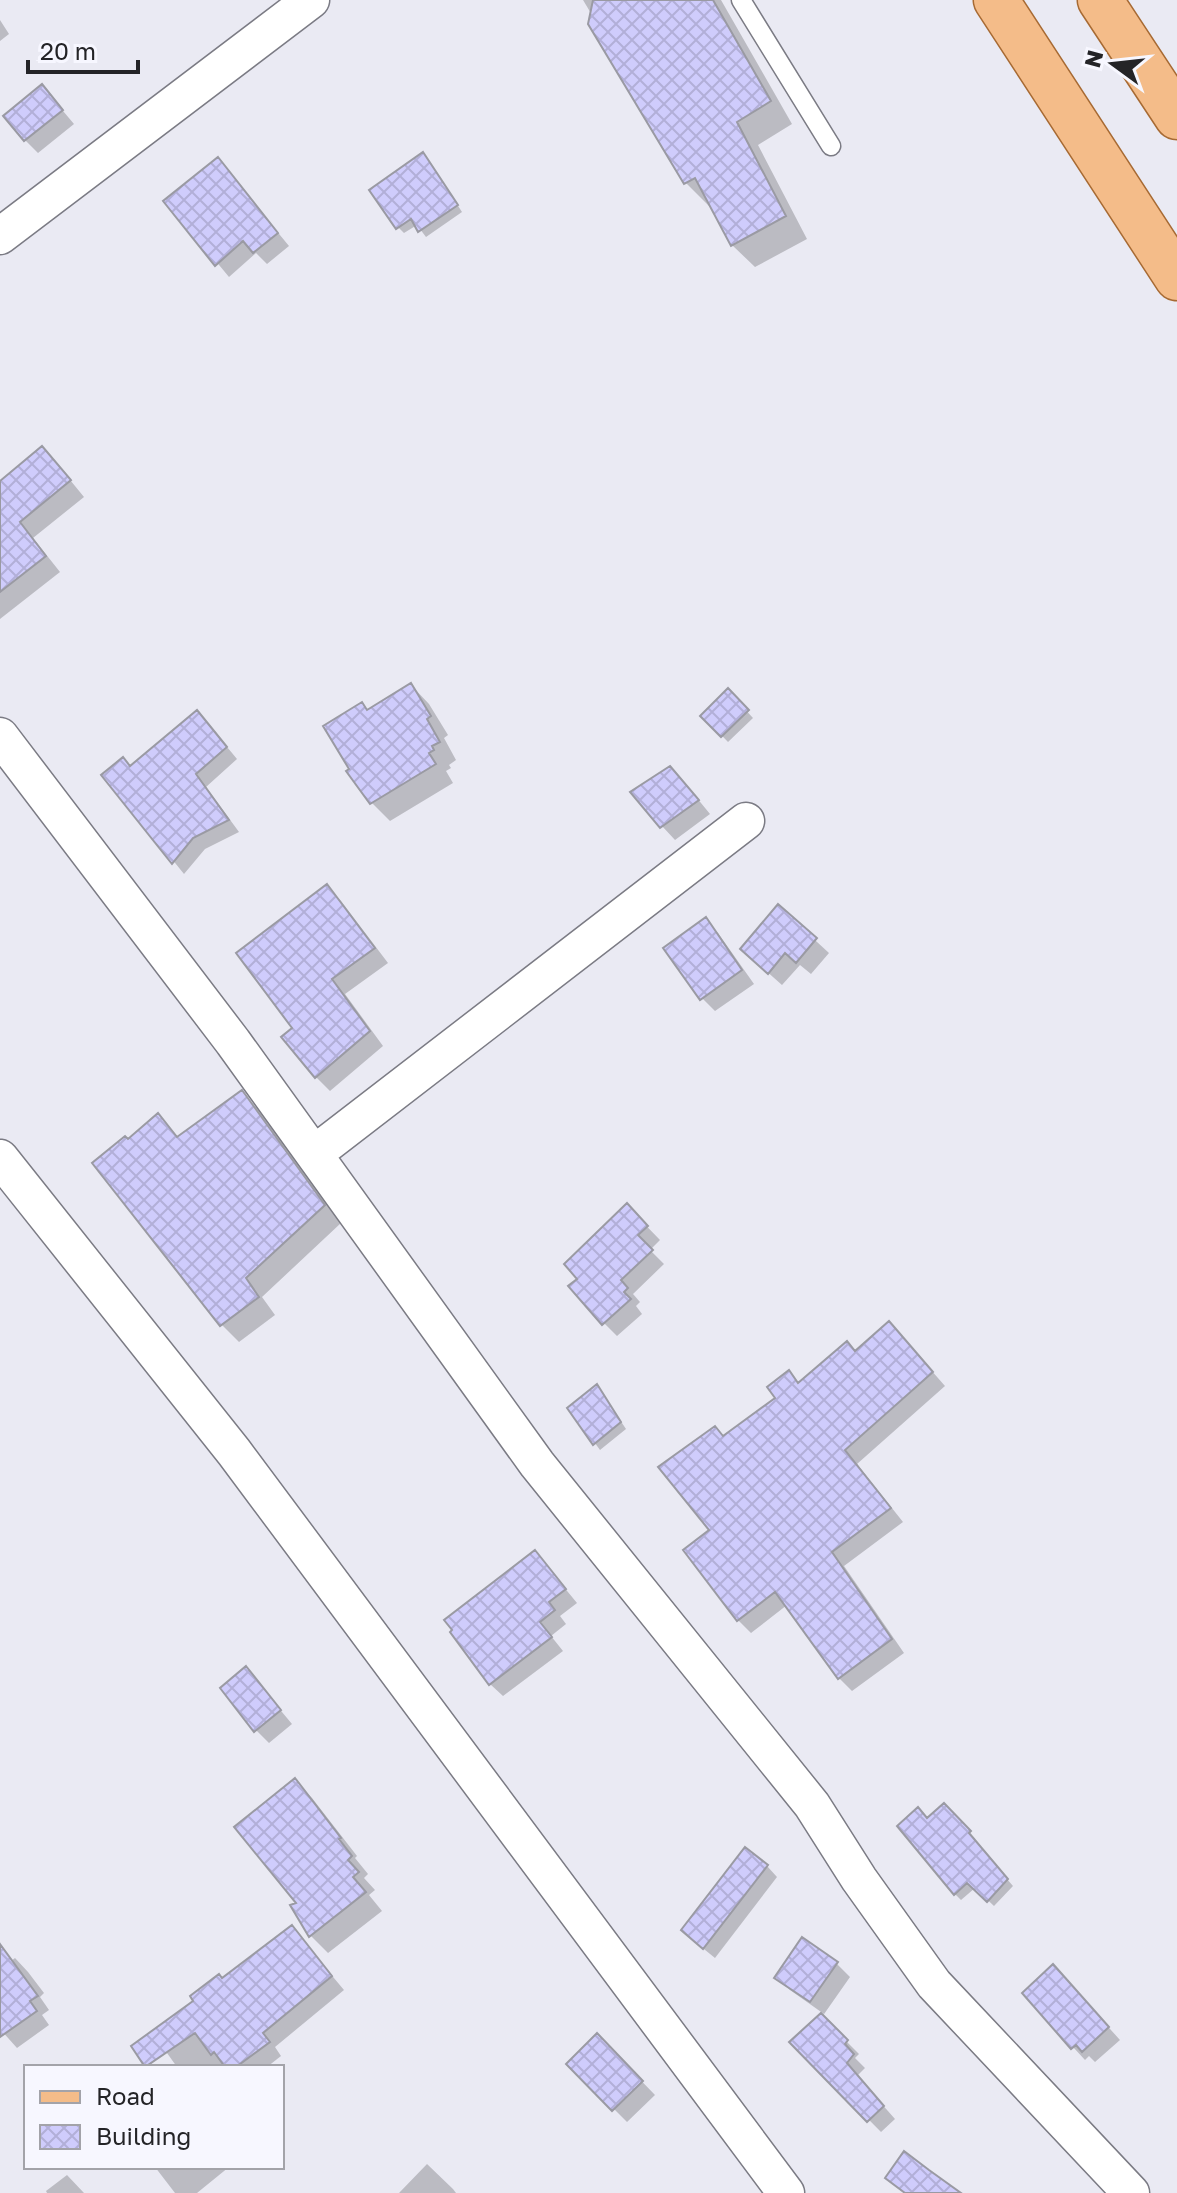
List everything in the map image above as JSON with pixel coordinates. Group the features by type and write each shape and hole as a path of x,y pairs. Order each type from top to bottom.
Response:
{"main road":[{"path":"996,0 1177,278"},
{"path":"1100,0 1177,117"}],"street":[{"path":"0,236 311,0"},
{"path":"0,736 233,1042 537,1464 812,1805 859,1879 934,1984 1131,2193"},
{"path":"314,1154 746,821"},
{"path":"0,1158 234,1452 786,2193"}],"lane":[{"path":"741,0 831,146"}],"building":[{"path":"593,0 713,0 771,101 737,122 786,216 731,246 695,178 684,184 588,24"},
{"path":"42,84 63,110 24,141 3,116"},
{"path":"423,152 458,205 418,232 411,219 396,229 369,190"},
{"path":"218,157 278,233 253,253 243,241 215,266 163,201"},
{"path":"42,446 71,480 20,522 46,556 0,592 0,481"},
{"path":"411,683 431,716 427,719 440,742 432,746 434,750 429,753 436,764 370,804 346,771 349,769 323,726 362,702 367,710"},
{"path":"728,688 749,710 721,737 700,716"},
{"path":"197,710 227,747 196,774 229,820 193,838 172,864 101,775 123,757 130,766"},
{"path":"670,766 699,800 660,828 630,792"},
{"path":"327,884 375,948 332,979 370,1031 315,1078 281,1037 292,1028 236,953"},
{"path":"778,904 817,938 796,963 785,953 768,974 740,949"},
{"path":"706,917 742,970 700,1000 663,948"},
{"path":"242,1090 325,1205 246,1278 259,1297 220,1326 92,1163 125,1136 128,1139 158,1113 177,1137"},
{"path":"627,1203 648,1226 638,1235 653,1250 621,1280 628,1288 624,1292 631,1299 602,1325 568,1286 577,1279 564,1264"},
{"path":"889,1321 933,1372 845,1450 891,1508 832,1552 892,1639 838,1679 775,1592 737,1621 683,1550 709,1530 658,1467 715,1426 723,1436 775,1398 767,1387 789,1370 798,1383 847,1341 855,1351"},
{"path":"597,1384 621,1422 593,1445 567,1408"},
{"path":"535,1550 566,1589 549,1602 555,1610 540,1622 552,1637 489,1685 444,1620"},
{"path":"246,1666 281,1710 254,1732 220,1688"},
{"path":"295,1778 341,1838 352,1856 348,1860 359,1872 353,1877 366,1892 309,1937 290,1905 296,1903 234,1827"},
{"path":"944,1803 971,1831 969,1833 1008,1879 987,1902 967,1883 954,1895 897,1826 918,1807 927,1818"},
{"path":"745,1847 768,1865 703,1949 681,1930"},
{"path":"292,1925 332,1976 263,2033 270,2042 239,2065 224,2065 214,2052 211,2055 195,2033 144,2065 131,2046 193,2001 190,1996 219,1974 222,1978"},
{"path":"802,1937 838,1962 810,2002 774,1978"},
{"path":"0,1944 38,1996 30,2001 37,2011 0,2037"},
{"path":"1053,1964 1109,2027 1082,2052 1076,2045 1071,2049 1022,1993"},
{"path":"821,2013 848,2040 845,2044 854,2054 847,2063 884,2106 867,2122 789,2042"},
{"path":"597,2033 643,2081 612,2111 566,2064"},
{"path":"904,2151 961,2193 905,2193 885,2178"}]}
